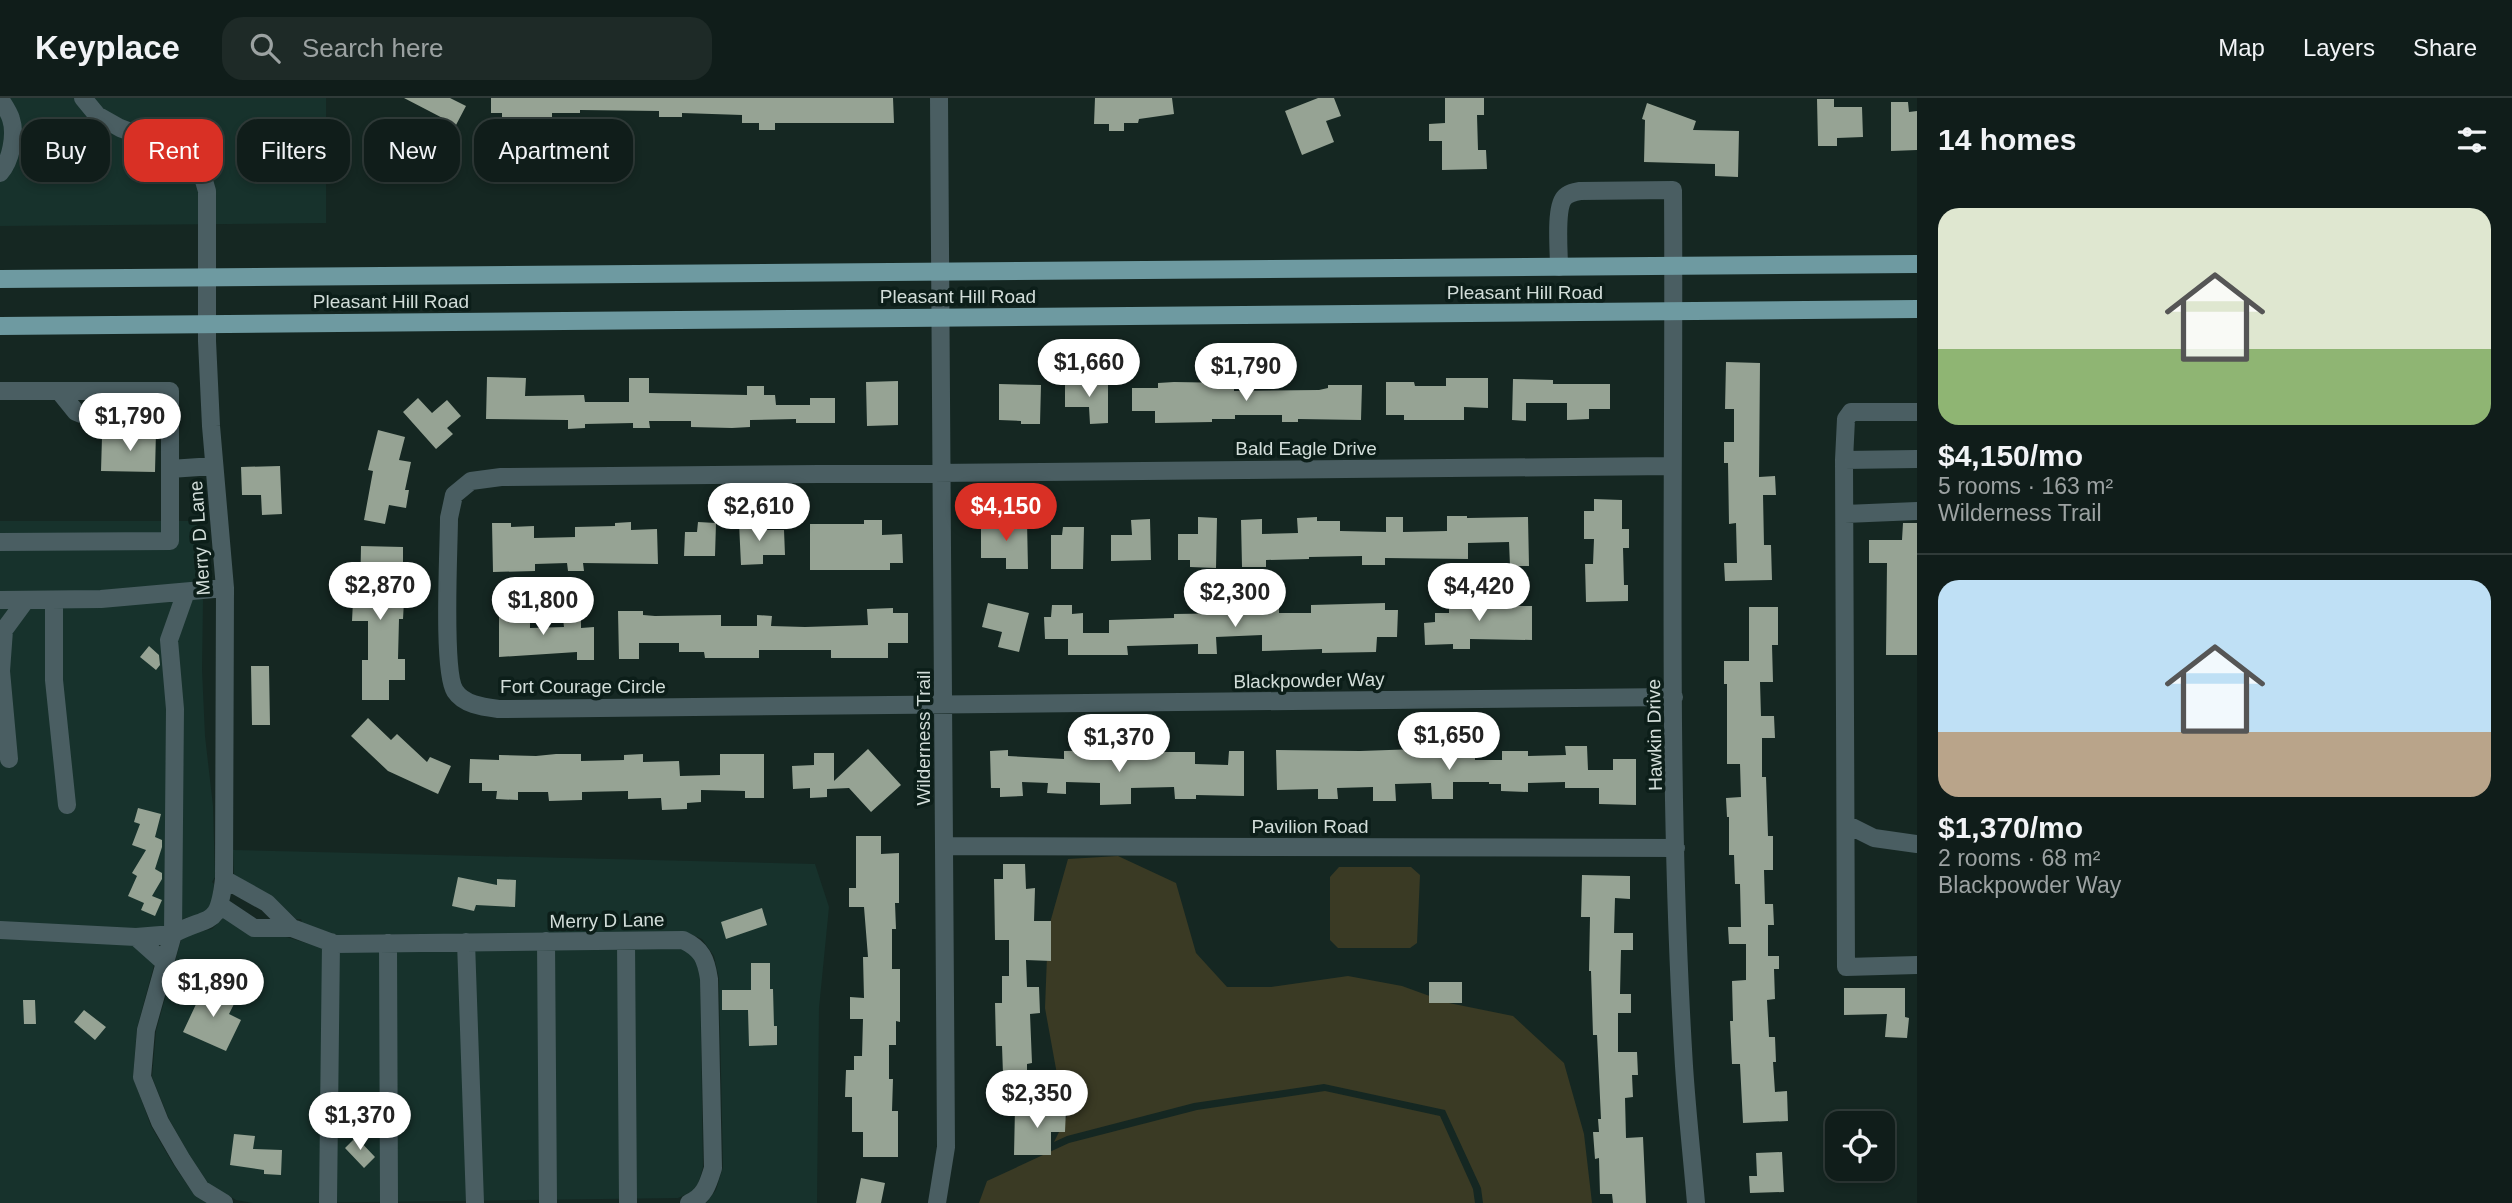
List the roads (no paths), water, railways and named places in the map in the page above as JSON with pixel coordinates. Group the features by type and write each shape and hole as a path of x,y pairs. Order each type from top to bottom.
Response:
{"main road":[{"name":"Pleasant Hill Road","path":"0,279 1917,264"},
{"name":"Pleasant Hill Road","path":"0,326 1917,309"}],"street":[{"name":"Merry D Lane","path":"83,98 97,115 120,128 181,150 202,174 207,191 207,324 214,466 225,588 225,879 221,906 254,928 292,928 331,942 683,940 697,947 706,960 709,979 713,1168 707,1188 689,1203"},
{"name":"Wilderness Trail","path":"937,1203 946,1147 939,98"},
{"path":"0,99 11,118 13,134 8,159 0,173"},
{"name":"Hawkin Drive","path":"1559,267 1559,212 1563,198 1580,191 1673,190 1672,466 1676,848 1684,1068 1696,1203"},
{"path":"0,391 170,391 170,541 0,542"},
{"path":"58,391 76,412 91,418 112,417 122,412 136,391"},
{"path":"1917,412 1851,412 1846,419 1844,460 1846,968 1917,965"},
{"path":"1844,460 1917,460"},
{"path":"170,470 214,466"},
{"name":"Bald Eagle Drive","path":"941,472 1672,466"},
{"name":"Fort Courage Circle","path":"941,472 501,477 471,481 454,495 449,518 448,667 455,692 473,705 499,709 943,705"},
{"path":"1845,514 1917,511"},
{"path":"0,600 101,599 225,588"},
{"path":"186,592 169,640 175,709 173,934 146,1030 142,1077 160,1122 182,1160 201,1189 224,1203"},
{"path":"9,759 1,671 4,630 26,600"},
{"path":"54,600 54,680 68,805"},
{"name":"Blackpowder Way","path":"943,705 1674,697"},
{"path":"1846,824 1874,838 1917,844"},
{"name":"Pavilion Road","path":"944,846 1676,848"},
{"name":"Merry D Lane","path":"225,879 267,903 292,928"},
{"path":"0,930 136,937 173,934 190,925 209,921 221,906"},
{"path":"136,937 164,962"},
{"path":"626,940 628,1203"},
{"path":"328,1203 331,942"},
{"path":"466,942 475,1203"},
{"path":"546,942 548,1203"},
{"path":"388,943 389,1203"}]}
